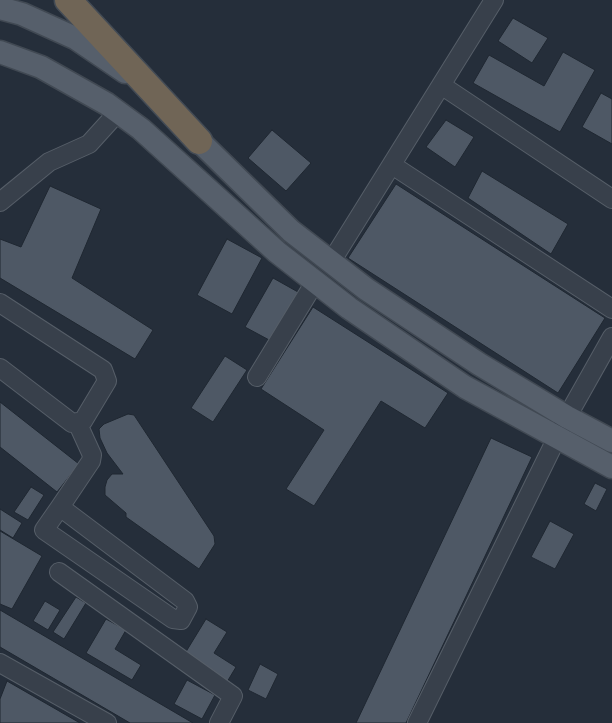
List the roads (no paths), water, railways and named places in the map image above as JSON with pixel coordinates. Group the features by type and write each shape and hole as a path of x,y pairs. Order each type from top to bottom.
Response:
{"highway":[{"path":"68,0 199,141"}],"main road":[{"path":"0,8 51,26 116,64 199,141 291,231 366,289 479,364 567,417 612,441"},
{"path":"0,52 41,67 79,87 118,112 140,129 277,252 349,308 465,387 612,467"}],"street":[{"path":"331,262 494,0"},
{"path":"441,85 612,199"},
{"path":"0,202 49,162 88,144 118,112"},
{"path":"392,165 612,309"},
{"path":"257,377 315,282"},
{"path":"0,303 102,370 107,381 83,421 72,423 0,368"},
{"path":"417,723 556,438 612,337"},
{"path":"60,507 185,601 188,607 181,620 173,619 44,530 91,461 89,446 77,422"},
{"path":"60,572 233,696 218,723"},
{"path":"0,662 107,723"}]}
